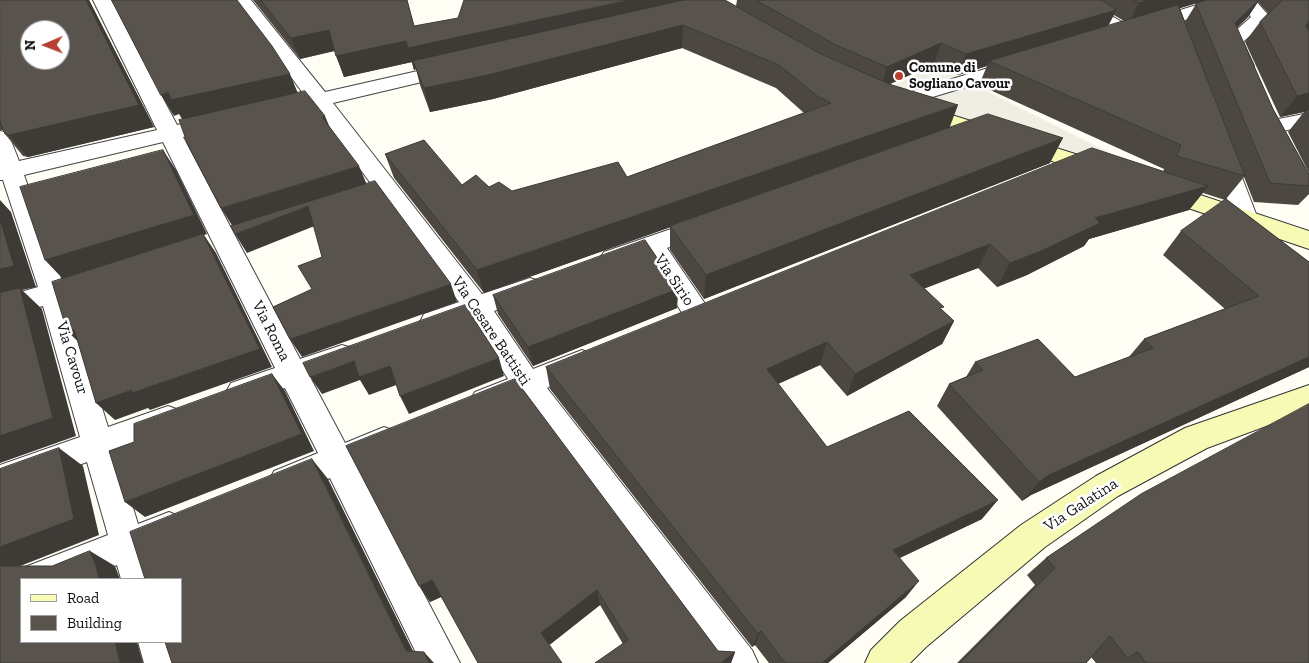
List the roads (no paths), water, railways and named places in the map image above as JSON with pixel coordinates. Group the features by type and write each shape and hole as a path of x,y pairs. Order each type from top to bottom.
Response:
{"street":[{"name":"Via Roma","path":"102,0 169,133 215,244 293,373 441,663"},
{"name":"Via Cesare Battisti","path":"242,0 321,99 388,188 477,307 527,384 739,663"},
{"path":"1073,0 1125,32"},
{"path":"1106,38 1125,32 1175,28 1232,0"},
{"path":"1245,0 1261,17 1233,41 1251,84"},
{"path":"1040,58 884,99 977,128 1246,219 1309,237"},
{"path":"283,108 475,64"},
{"path":"5,172 236,118"},
{"path":"1271,127 1309,119"},
{"path":"939,142 977,128"},
{"path":"1216,137 1246,219"},
{"name":"Via Cavour","path":"0,138 5,172 52,294 138,578"},
{"path":"1043,176 1078,162"},
{"path":"361,197 388,188"},
{"path":"596,264 725,218"},
{"path":"215,244 252,232"},
{"name":"Via Sirio","path":"651,245 698,315"},
{"path":"412,330 550,281"},
{"path":"0,308 91,282"},
{"path":"218,401 366,347"},
{"path":"464,409 608,351"},
{"name":"Via Galatina","path":"884,663 913,634 1033,536 1107,486 1196,438 1309,397"},
{"path":"0,480 190,411"},
{"path":"255,493 409,431"},
{"path":"41,578 200,515"},
{"path":"156,643 163,663"}],"place":[{"name":"Comune di Sogliano Cavour","path":"899,76"}]}
